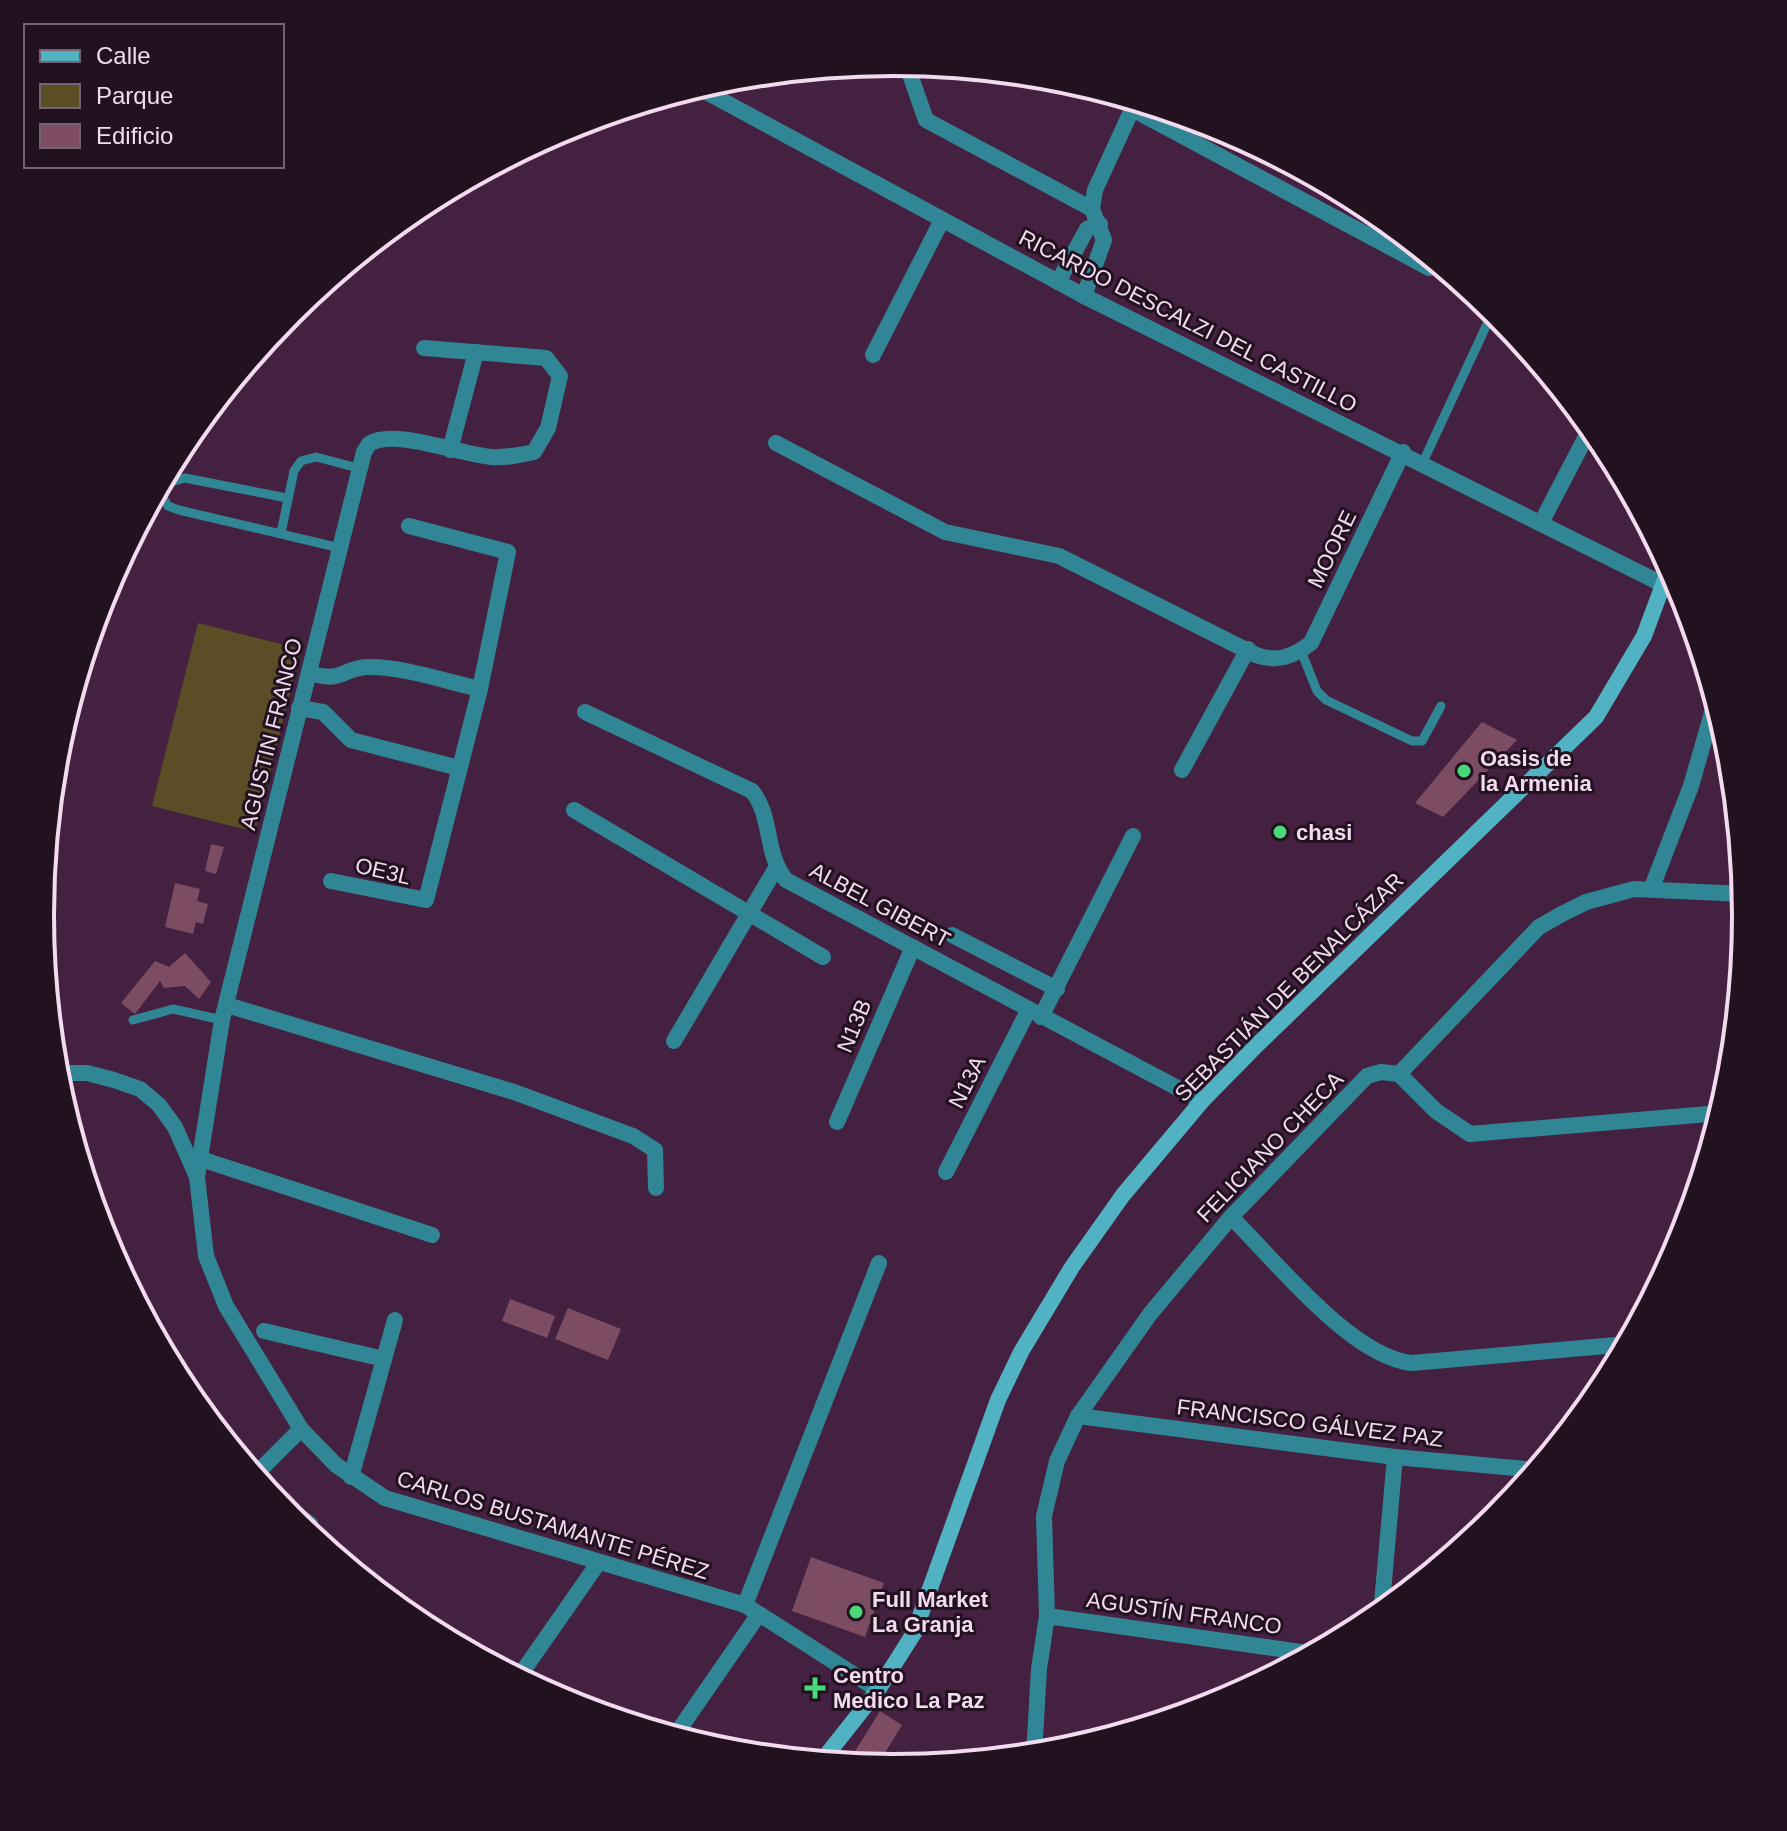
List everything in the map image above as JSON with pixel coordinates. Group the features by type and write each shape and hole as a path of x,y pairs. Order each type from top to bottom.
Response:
{"main road":[{"name":"SEBASTIÁN DE BENALCÁZAR","path":"829,1752 878,1690 914,1633 998,1400 1021,1352 1072,1267 1123,1195 1202,1101 1596,717 1644,636 1664,585"}],"street":[{"path":"911,77 926,120 1096,216"},
{"name":"RICARDO DESCALZI DEL CASTILLO","path":"714,96 1084,296 1403,452 1664,585"},
{"path":"1084,296 1104,240 1096,216 1095,190 1131,111"},
{"path":"1163,121 1425,266"},
{"path":"1058,282 1096,216"},
{"path":"873,355 942,220"},
{"path":"424,348 476,352 450,450"},
{"name":"AGUSTIN FRANCO","path":"197,1177 224,1012 310,673 358,468 369,444 386,436 450,450 508,457 534,452 548,428 560,376 546,358 476,352"},
{"path":"1541,523 1585,439"},
{"path":"776,443 945,532 1059,556 1266,659 1295,653"},
{"name":"MOORE","path":"1295,653 1311,643 1403,452"},
{"path":"299,708 323,712 351,740 459,768 480,689 508,552 409,526"},
{"path":"1182,770 1248,649"},
{"path":"310,673 329,679 365,666 480,689"},
{"name":"ALBEL GIBERT","path":"585,712 752,791 761,802 776,868 786,880 1202,1101"},
{"path":"1652,887 1691,786 1710,721"},
{"name":"OE3L","path":"331,881 426,900 459,768"},
{"path":"574,810 823,957"},
{"name":"N13A","path":"946,1172 1034,1014 1057,989 1133,836"},
{"path":"674,1041 776,868"},
{"path":"1709,1114 1470,1134 1436,1111 1399,1074 1539,927 1586,902 1652,887 1732,893"},
{"path":"952,935 1057,989"},
{"name":"N13B","path":"837,1122 913,947"},
{"path":"224,1012 514,1092 633,1136 655,1150 656,1188"},
{"name":"FELICIANO CHECA","path":"1035,1743 1039,1669 1047,1616 1044,1516 1057,1461 1078,1416 1150,1314 1231,1217 1367,1076 1381,1072 1399,1074"},
{"name":"CARLOS BUSTAMANTE PÉREZ","path":"69,1073 87,1073 140,1089 175,1127 197,1177 206,1256 215,1285 301,1429 351,1477 385,1498 752,1610 878,1690"},
{"path":"198,1158 432,1235"},
{"path":"1231,1217 1359,1344 1391,1361 1412,1363 1615,1345"},
{"path":"680,1727 752,1610 879,1263"},
{"path":"351,1477 395,1320"},
{"path":"264,1331 384,1359"},
{"name":"FRANCISCO GÁLVEZ PAZ","path":"1078,1416 1395,1457 1525,1469"},
{"path":"262,1468 301,1429"},
{"path":"1382,1598 1395,1457"},
{"path":"524,1669 599,1562"},
{"name":"AGUSTÍN FRANCO","path":"1047,1616 1297,1651"}],"lane":[{"path":"1423,462 1488,323"},
{"path":"281,533 294,471 307,457 358,468"},
{"path":"175,481 185,478 287,498"},
{"path":"165,499 168,506 179,510 340,548"},
{"path":"1295,653 1317,691 1326,700 1412,741 1422,741 1441,706"},
{"path":"133,1020 173,1009 224,1012"}],"green space":[{"path":"198,623 301,649 255,832 152,806"}],"building":[{"name":"Oasis de la Armenia","path":"1482,722 1517,740 1443,817 1415,803"},
{"path":"211,844 224,847 216,874 205,871"},
{"path":"175,883 200,889 197,901 208,904 203,924 196,922 193,934 165,927"},
{"path":"185,953 211,982 199,999 185,986 164,988 160,981 135,1014 121,1003 155,961 169,967"},
{"path":"510,1299 555,1316 547,1338 502,1321"},
{"path":"568,1308 621,1329 608,1360 555,1339"},
{"path":"811,1557 884,1583 865,1637 792,1611"},
{"path":"880,1711 902,1725 884,1755 855,1751"}],"place":[{"name":"Oasis de la Armenia","path":"1464,771"},
{"name":"chasi","path":"1280,832"},
{"name":"Full Market La Granja","path":"856,1612"},
{"name":"Centro Medico La Paz","path":"815,1688"}]}
